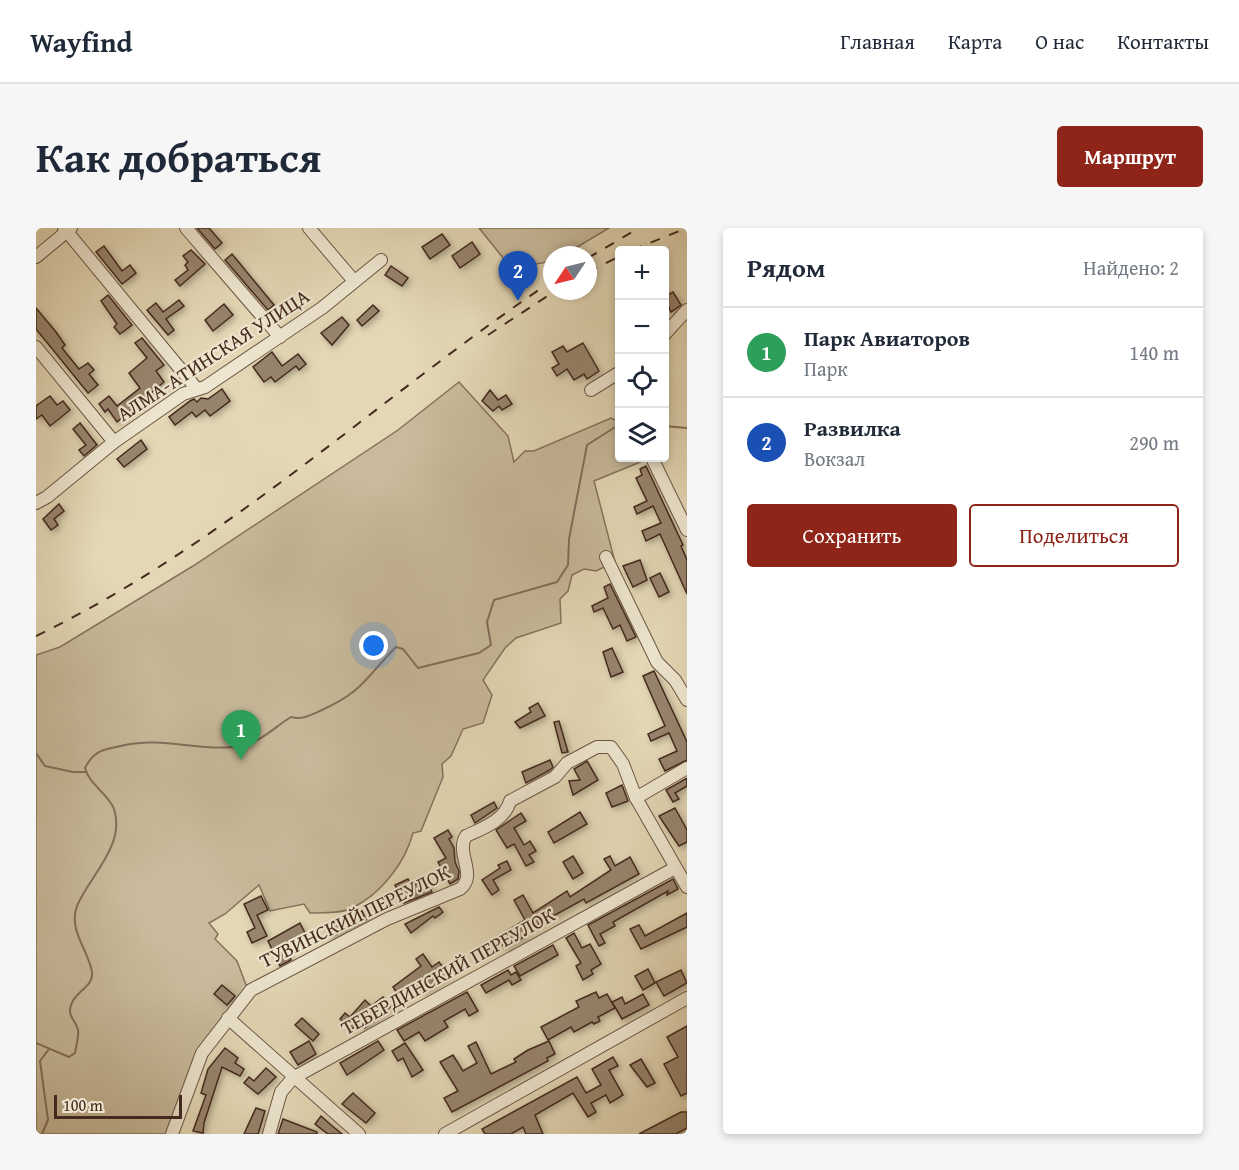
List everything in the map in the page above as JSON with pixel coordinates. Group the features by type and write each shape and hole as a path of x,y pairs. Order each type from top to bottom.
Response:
{"street":[{"path":"186,228 280,337"},
{"path":"309,228 354,281"},
{"path":"36,257 67,229 196,388"},
{"name":"АЛМА-АТИНСКАЯ УЛИЦА","path":"36,503 47,498 114,442 183,394 196,388 206,387 322,308 381,260"},
{"path":"669,330 687,310"},
{"path":"36,347 114,442"},
{"path":"591,390 615,375"},
{"path":"654,462 687,530"},
{"path":"606,557 657,662 675,680 687,700"},
{"name":"ТУВИНСКИЙ ПЕРЕУЛОК","path":"172,1134 202,1053 251,990 395,915 460,889 468,877 462,846 466,836 485,828 508,809 510,801 555,777 567,763 597,747 610,747 622,764 636,798"},
{"path":"687,768 636,798 687,887"},
{"name":"ТЕБЕРДИНСКИЙ ПЕРЕУЛОК","path":"293,1078 675,868"},
{"path":"445,1134 687,998"},
{"path":"228,1018 293,1078 359,1134"},
{"path":"269,1134 281,1092 293,1078"}],"shaded area":[{"path":"479,228 609,228 579,246 543,246 543,263 512,269"},
{"path":"459,382 508,436 514,462 525,451 534,451 611,418 615,420 615,462 640,462 594,481 615,562 596,571 584,569 572,575 568,591 560,599 561,623 516,638 505,648 483,680 492,695 483,723 463,729 451,756 442,764 443,777 421,831 413,833 398,866 373,895 343,911 310,913 304,904 270,911 259,885 225,914 209,923 218,934 215,939 237,961 248,990 213,1031 171,1134 36,1134 36,655 60,647 193,566 398,430"}],"building":[{"path":"197,228 209,228 222,243 215,249"},
{"path":"442,234 450,245 430,259 422,247"},
{"path":"472,242 480,254 460,268 452,256"},
{"path":"104,246 122,271 130,265 136,273 122,284 96,252"},
{"path":"191,250 205,264 180,286 175,280 188,270 185,265 188,262 183,256"},
{"path":"232,254 274,305 268,310 225,260"},
{"path":"391,266 408,278 402,286 385,275"},
{"path":"673,292 681,305 671,312 669,308 669,294"},
{"path":"108,295 132,325 120,334 114,327 117,324 101,301"},
{"path":"179,300 184,306 166,319 174,330 168,335 147,310 156,303 163,312"},
{"path":"224,304 233,315 213,331 205,320"},
{"path":"373,305 379,311 362,326 357,320"},
{"path":"36,308 56,332 65,345 62,348 79,369 88,363 94,370 89,374 98,385 88,393 36,329"},
{"path":"342,317 349,325 332,345 321,333"},
{"path":"142,338 164,365 156,371 164,382 117,422 108,409 105,412 99,404 109,396 117,406 140,388 129,373 147,358 135,343"},
{"path":"583,343 599,371 587,379 584,374 574,380 567,369 557,376 552,368 559,364 552,352 563,346 567,352"},
{"path":"272,352 282,366 298,354 306,364 299,370 296,366 275,382 271,377 264,382 253,367"},
{"path":"222,389 230,401 210,416 205,410 196,417 192,412 175,425 169,417 190,401 208,399"},
{"path":"490,390 498,400 506,395 512,404 502,410 499,406 493,411 482,401"},
{"path":"50,396 57,405 63,401 70,410 50,426 42,415 36,419 36,406"},
{"path":"80,423 97,445 84,456 79,450 86,445 73,429"},
{"path":"141,440 147,449 124,467 117,459"},
{"path":"646,466 683,545 681,546 687,560 687,594 660,534 646,541 642,531 661,523 653,506 637,514 634,507 647,501 636,478 642,475 640,469"},
{"path":"59,504 64,511 54,519 58,525 51,530 43,519"},
{"path":"640,560 647,580 633,587 623,566"},
{"path":"660,573 669,592 659,597 650,578"},
{"path":"610,584 636,637 627,641 620,625 613,629 603,608 594,612 592,606 608,598 604,587"},
{"path":"612,648 623,672 611,677 603,652"},
{"path":"654,671 687,742 687,760 665,771 659,759 677,751 669,733 651,741 648,734 665,726 643,676"},
{"path":"538,703 545,716 520,728 515,722 531,712 529,708"},
{"path":"559,721 568,752 562,753 554,722"},
{"path":"550,760 553,767 550,770 526,783 522,772"},
{"path":"587,761 598,780 573,795 569,781 580,780 574,769"},
{"path":"687,778 687,786 675,793 679,799 673,802 666,790"},
{"path":"622,785 628,801 612,807 606,793"},
{"path":"494,802 497,808 475,823 471,815"},
{"path":"675,808 687,830 687,842 679,846 659,816"},
{"path":"580,812 587,824 554,843 548,832"},
{"path":"521,813 526,821 514,828 524,845 530,841 536,851 529,855 534,862 526,866 514,844 507,848 496,830"},
{"path":"448,830 452,837 449,839 454,848 455,862 459,871 458,879 450,884 438,862 446,858 434,838"},
{"path":"573,856 583,873 573,879 563,862"},
{"path":"610,856 615,866 630,857 639,874 586,903 584,899 524,932 526,936 504,948 498,936 525,920 514,900 523,895 533,913 567,891 570,897 611,870 604,859"},
{"path":"507,861 511,870 493,880 499,890 492,895 482,880 500,868 498,865"},
{"path":"408,879 412,886 425,879 432,892 404,903 395,885"},
{"path":"673,879 678,889 667,895 668,891 613,922 615,926 600,934 605,943 599,946 588,925"},
{"path":"261,896 268,910 257,915 267,936 252,943 247,932 255,928 244,904"},
{"path":"439,907 443,912 435,918 433,916 411,933 405,924"},
{"path":"362,911 366,920 331,937 325,925 349,913 351,916"},
{"path":"687,913 687,927 641,949 630,929 639,925 645,936"},
{"path":"300,923 307,937 286,948 291,960 280,966 268,941"},
{"path":"574,933 582,948 590,944 601,964 591,970 593,974 583,980 576,966 581,963 566,938"},
{"path":"553,945 558,955 520,976 514,966"},
{"path":"423,954 432,967 439,962 449,975 424,992 419,985 399,996 393,987 421,966 416,959"},
{"path":"648,969 655,983 643,990 635,976"},
{"path":"508,970 511,975 516,972 521,980 512,985 509,980 486,993 481,985"},
{"path":"681,970 687,983 664,996 656,982"},
{"path":"222,985 235,996 227,1005 214,994"},
{"path":"467,992 478,1011 469,1016 465,1009 444,1021 448,1027 425,1041 419,1032 404,1041 397,1030"},
{"path":"596,992 599,998 607,994 615,1008 598,1017 600,1021 594,1024 592,1022 574,1032 571,1027 548,1040 541,1027 579,1007 576,1001"},
{"path":"643,994 649,1005 622,1019 612,1002 622,997 625,1004"},
{"path":"383,997 390,1007 365,1028 359,1022 352,1029 340,1019 345,1013 350,1017 365,1000 371,1006"},
{"path":"302,1018 319,1034 313,1041 295,1025"},
{"path":"687,1026 687,1093 681,1096 664,1064 678,1057 667,1037"},
{"path":"309,1041 316,1054 298,1065 290,1052"},
{"path":"378,1041 384,1050 347,1075 340,1063"},
{"path":"549,1041 555,1054 547,1058 548,1061 452,1112 444,1098 458,1091 440,1062 453,1055 463,1071 477,1063 468,1046 476,1042 491,1074 516,1062 514,1059 528,1050"},
{"path":"405,1043 423,1070 412,1077 403,1058 398,1061 392,1051"},
{"path":"225,1048 238,1058 235,1063 244,1069 240,1076 222,1067 204,1123 203,1133 193,1131 206,1095 201,1093 208,1069"},
{"path":"613,1057 618,1066 609,1070 623,1095 610,1103 606,1095 591,1103 596,1112 588,1117 573,1093 535,1115 543,1134 526,1134 523,1127 511,1134 485,1134 482,1129 577,1077 586,1093 601,1085 592,1069"},
{"path":"641,1059 655,1083 647,1087 630,1065"},
{"path":"266,1068 276,1077 258,1094 244,1083 249,1077 254,1081"},
{"path":"353,1093 375,1113 366,1123 342,1104"},
{"path":"256,1108 265,1111 258,1134 244,1134"},
{"path":"681,1112 687,1112 687,1128 676,1134 639,1134"},
{"path":"321,1116 342,1134 328,1134 315,1124"},
{"path":"283,1119 317,1132 317,1134 278,1134"}],"waterway":[{"path":"669,426 687,428"},
{"path":"36,1043 69,1057 75,1053 78,1030 70,1009 73,1000 92,977 90,964 77,931 75,915 77,906 111,848 116,822 114,809 108,798 87,774 85,768 89,761 97,753 107,749 140,743 155,742 215,748 251,743 291,717 311,715 347,696 364,683 396,647 403,649 418,668 479,653 491,645 487,622 494,600 557,582 568,565 569,539 587,445 615,427"},
{"path":"36,753 45,766 73,772 86,772"},
{"path":"42,1134 48,1120 40,1061 49,1049"}],"railway":[{"path":"597,253 639,228"},
{"path":"642,246 687,228"},
{"path":"597,268 615,258"},
{"path":"36,636 105,599 172,558 237,514 543,287"},
{"path":"488,335 543,299"}],"place":[{"name":"Развилка","path":"518,301"},
{"name":"Парк Авиаторов","path":"241,760"}]}
